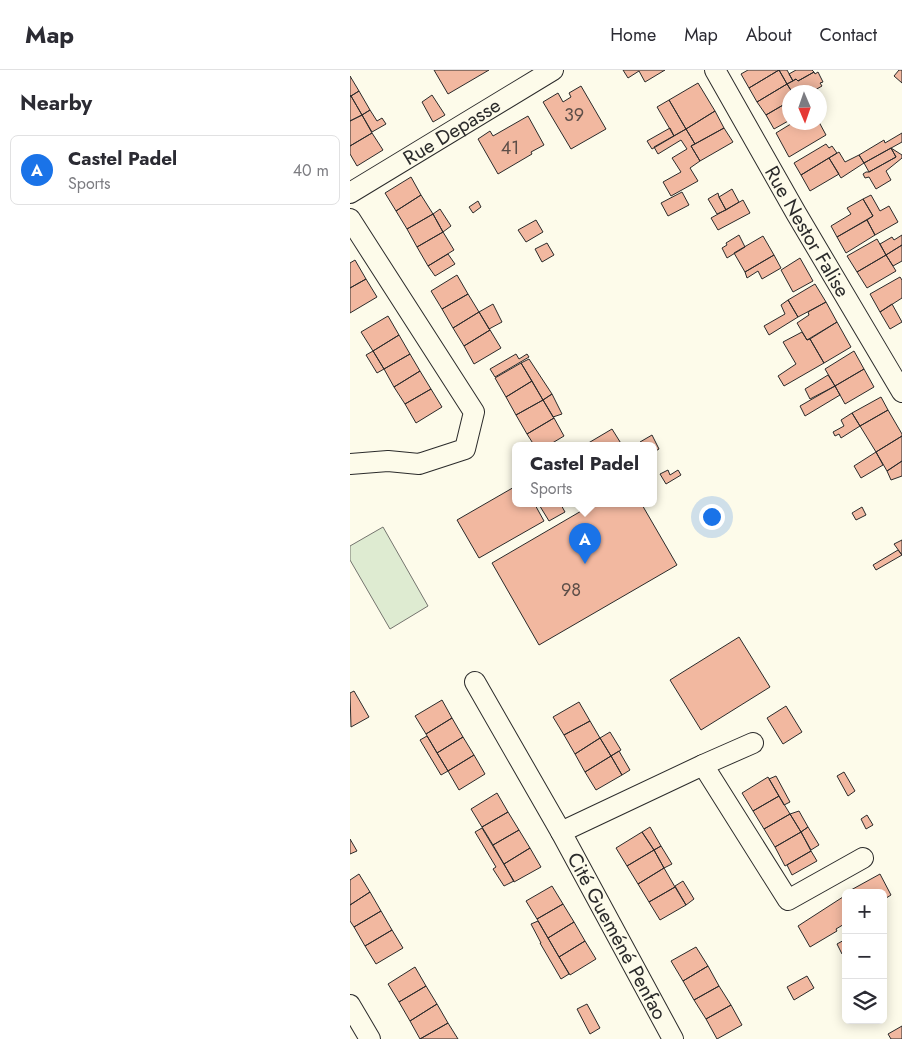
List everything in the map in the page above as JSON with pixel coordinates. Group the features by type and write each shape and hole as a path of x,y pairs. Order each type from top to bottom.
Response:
{"street":[{"name":"Rue Depasse","path":"350,193 552,70"},
{"name":"Rue Nestor Falise","path":"715,70 796,213 902,392"},
{"path":"350,219 474,412 465,450 419,464 388,461 350,464"},
{"name":"Cité Gueméné Penfao","path":"475,682 562,832 673,1039"},
{"name":"Cité Gueméné Penfao","path":"562,832 753,743"},
{"path":"703,765 788,900 863,858"},
{"path":"350,1005 370,1039"}],"green space":[{"path":"383,527 428,606 390,629 350,560 350,546"}],"building":[{"path":"434,70 489,70 448,94"},
{"path":"623,70 665,70 645,82 639,71 628,78"},
{"path":"748,70 779,70 749,88 741,74"},
{"path":"779,70 787,84 782,85 782,87 757,102 749,88"},
{"path":"779,70 787,70 793,81 787,84"},
{"path":"796,70 812,70 814,72 798,81 796,79 793,81 789,74"},
{"path":"899,70 902,70 902,83 894,76"},
{"path":"814,72 815,74 818,72 823,82 820,83 821,85 787,84 796,79 798,81"},
{"path":"350,76 359,91 351,96 350,95"},
{"path":"698,83 715,111 686,129 669,100"},
{"path":"581,86 606,129 571,149 543,102 558,93 563,102 571,97 569,93"},
{"path":"782,87 782,106 766,115 757,102"},
{"path":"359,91 370,110 362,115 351,96"},
{"path":"432,95 445,115 433,122 422,102"},
{"path":"350,97 362,115 350,121"},
{"path":"669,100 686,129 674,136 657,107"},
{"path":"782,106 782,124 774,129 766,115"},
{"path":"370,110 377,121 382,118 386,124 372,132 362,115"},
{"path":"715,111 724,128 695,144 686,129"},
{"path":"362,115 372,133 350,146 350,121"},
{"path":"528,116 544,145 498,174 478,139 490,131 493,136"},
{"path":"670,128 674,136 652,149 647,141"},
{"path":"724,128 733,142 700,161 691,146"},
{"path":"686,129 695,144 691,146 700,161 690,168 698,181 671,196 663,182 681,172 672,158 687,149 681,140 658,154 654,147"},
{"path":"782,129 823,130 826,135 789,157 776,133"},
{"path":"372,133 383,150 357,166 350,154 350,146"},
{"path":"902,133 902,142 864,163 859,155 884,140 885,143"},
{"path":"826,144 829,148 832,146 837,153 801,175 794,163"},
{"path":"891,148 896,157 869,172 864,163"},
{"path":"891,148 902,155 902,158 886,171 891,180 876,189 869,177 865,178 863,174 896,157"},
{"path":"839,152 845,162 859,155 864,163 841,178 829,158"},
{"path":"829,158 839,174 810,191 801,175"},
{"path":"411,177 421,195 396,211 385,193"},
{"path":"732,189 739,202 726,210 719,197"},
{"path":"682,192 689,205 668,216 661,203"},
{"path":"718,193 726,210 717,214 708,199"},
{"path":"421,195 433,214 407,229 396,211"},
{"path":"871,195 880,211 889,206 898,222 875,235 867,220 873,216 863,199"},
{"path":"863,199 873,216 837,237 831,226 851,214 847,208"},
{"path":"743,200 750,213 718,230 711,218"},
{"path":"478,201 481,207 473,213 469,207"},
{"path":"440,209 451,226 443,232 433,214"},
{"path":"433,214 443,232 417,247 407,229"},
{"path":"536,220 543,232 526,242 518,230"},
{"path":"867,220 875,235 846,253 837,237"},
{"path":"443,232 454,250 428,266 417,247"},
{"path":"739,235 745,247 727,258 722,248 727,245 726,243"},
{"path":"902,235 902,245 886,255 880,244 892,237 894,240"},
{"path":"763,236 774,255 745,272 734,253"},
{"path":"877,239 886,255 857,272 847,256"},
{"path":"547,243 554,255 542,262 535,249"},
{"path":"902,245 902,261 893,266 886,255"},
{"path":"448,254 455,264 435,276 428,266"},
{"path":"774,255 781,268 762,279 758,271 747,278 745,272"},
{"path":"886,255 896,271 867,288 857,272"},
{"path":"800,258 813,281 793,292 781,270"},
{"path":"355,260 366,279 350,288 350,263"},
{"path":"457,275 468,294 442,309 431,291"},
{"path":"900,277 902,280 902,298 880,312 870,294"},
{"path":"366,279 377,297 350,313 350,288"},
{"path":"815,284 826,302 798,317 788,300"},
{"path":"468,294 479,312 453,328 442,309"},
{"path":"788,300 798,317 769,335 764,326 785,314 781,305"},
{"path":"826,302 837,322 807,340 797,323 809,315 808,312"},
{"path":"493,304 502,322 489,329 479,312"},
{"path":"892,304 902,322 890,329 880,312"},
{"path":"479,312 490,330 464,346 453,328"},
{"path":"388,316 399,335 373,351 361,332"},
{"path":"837,322 851,347 824,363 810,339"},
{"path":"490,330 501,348 474,364 464,346"},
{"path":"802,332 807,340 810,339 824,363 784,386 778,376 796,364 783,342"},
{"path":"399,335 410,354 384,369 373,351"},
{"path":"373,351 384,369 377,373 366,355"},
{"path":"854,351 864,369 835,386 825,369"},
{"path":"410,354 420,371 394,387 384,369"},
{"path":"516,354 519,359 527,354 529,357 495,377 490,369"},
{"path":"529,359 552,394 543,400 521,363"},
{"path":"521,363 532,381 506,397 495,378"},
{"path":"864,369 874,387 845,404 835,386"},
{"path":"420,371 431,389 405,404 394,387"},
{"path":"828,375 835,386 810,399 805,389"},
{"path":"532,381 543,400 516,415 506,397"},
{"path":"835,386 840,395 805,416 800,406"},
{"path":"431,389 442,407 416,423 405,404"},
{"path":"552,394 562,414 553,417 543,400"},
{"path":"881,397 888,410 860,426 852,413"},
{"path":"543,400 554,418 527,434 516,415"},
{"path":"888,410 902,436 876,452 860,426"},
{"path":"852,413 860,426 841,438 839,434 835,436 833,432 844,426 841,420"},
{"path":"554,418 564,436 554,442 532,442 527,434"},
{"path":"612,429 620,442 590,442"},
{"path":"652,435 656,442 640,442"},
{"path":"902,436 902,461 887,471 876,452"},
{"path":"876,452 883,465 861,478 854,466"},
{"path":"902,461 902,476 891,480 887,471"},
{"path":"668,470 670,475 678,470 681,475 666,484 660,474"},
{"path":"512,488 512,507 536,507 544,521 479,558 457,520"},
{"path":"540,507 562,507 565,512 549,521"},
{"path":"588,507 643,507 677,565 539,645 492,563"},
{"path":"862,507 866,515 856,520 852,513"},
{"path":"902,540 902,555 894,544"},
{"path":"898,550 902,555 876,570 873,565"},
{"path":"739,637 770,687 701,730 670,680"},
{"path":"354,691 369,717 351,727 350,693"},
{"path":"442,700 452,718 426,734 415,716"},
{"path":"579,702 590,721 564,735 553,717"},
{"path":"786,706 802,732 783,744 767,718"},
{"path":"452,718 463,737 437,753 426,734"},
{"path":"590,721 600,738 575,754 564,735"},
{"path":"610,732 621,750 611,756 600,738"},
{"path":"427,736 448,771 441,775 420,740"},
{"path":"463,737 474,755 448,771 437,753"},
{"path":"600,738 611,756 585,772 575,754"},
{"path":"619,751 630,770 622,775 611,756"},
{"path":"474,755 485,774 459,790 448,771"},
{"path":"611,756 622,775 596,790 585,772"},
{"path":"844,772 855,791 848,796 837,776"},
{"path":"776,776 790,802 784,805 769,779"},
{"path":"768,777 779,796 753,811 742,793"},
{"path":"497,793 508,812 482,827 471,809"},
{"path":"779,796 790,814 764,829 753,811"},
{"path":"799,811 808,827 801,832 790,814"},
{"path":"508,812 519,830 493,845 482,827"},
{"path":"790,814 801,832 775,847 764,829"},
{"path":"867,815 873,825 866,829 861,819"},
{"path":"650,827 661,846 654,850 642,832"},
{"path":"808,827 819,845 811,850 801,832"},
{"path":"482,828 514,881 504,886 493,869 496,867 475,832"},
{"path":"519,830 530,848 504,864 493,845"},
{"path":"642,832 654,850 627,866 616,848"},
{"path":"801,832 811,851 785,866 775,847"},
{"path":"350,839 357,851 350,854"},
{"path":"661,846 672,864 664,868 654,850"},
{"path":"530,848 541,867 514,882 504,864"},
{"path":"654,850 664,868 638,884 627,866"},
{"path":"811,851 817,861 792,875 787,865"},
{"path":"664,868 675,887 649,902 638,884"},
{"path":"359,874 370,892 350,905 350,880"},
{"path":"880,874 891,895 887,898 887,889 853,889"},
{"path":"683,881 694,899 686,905 675,886"},
{"path":"552,886 563,904 537,919 526,901"},
{"path":"675,887 686,905 660,920 649,902"},
{"path":"370,892 381,911 354,927 350,921 350,905"},
{"path":"842,898 842,925 836,929 837,931 810,947 798,926"},
{"path":"563,904 574,922 548,938 537,919"},
{"path":"381,911 392,930 365,946 354,927"},
{"path":"538,921 569,974 561,979 531,924"},
{"path":"574,922 585,941 559,957 548,938"},
{"path":"392,930 403,948 376,964 365,946"},
{"path":"585,941 596,959 570,975 559,957"},
{"path":"842,941 842,954 837,944"},
{"path":"696,947 708,966 683,981 671,961"},
{"path":"708,966 719,986 694,1000 683,981"},
{"path":"415,967 426,986 399,1002 388,984"},
{"path":"807,976 814,988 794,1000 787,987"},
{"path":"426,986 437,1004 410,1021 399,1002"},
{"path":"719,986 731,1005 706,1019 694,1000"},
{"path":"437,1004 448,1023 420,1039 410,1021"},
{"path":"587,1004 600,1028 590,1034 577,1009"},
{"path":"731,1005 742,1025 717,1039 706,1019"},
{"path":"448,1023 458,1039 420,1039"},
{"path":"902,1026 902,1039 891,1039 888,1034"}],"place":[{"name":"Castel Padel","path":"585,564"}]}
